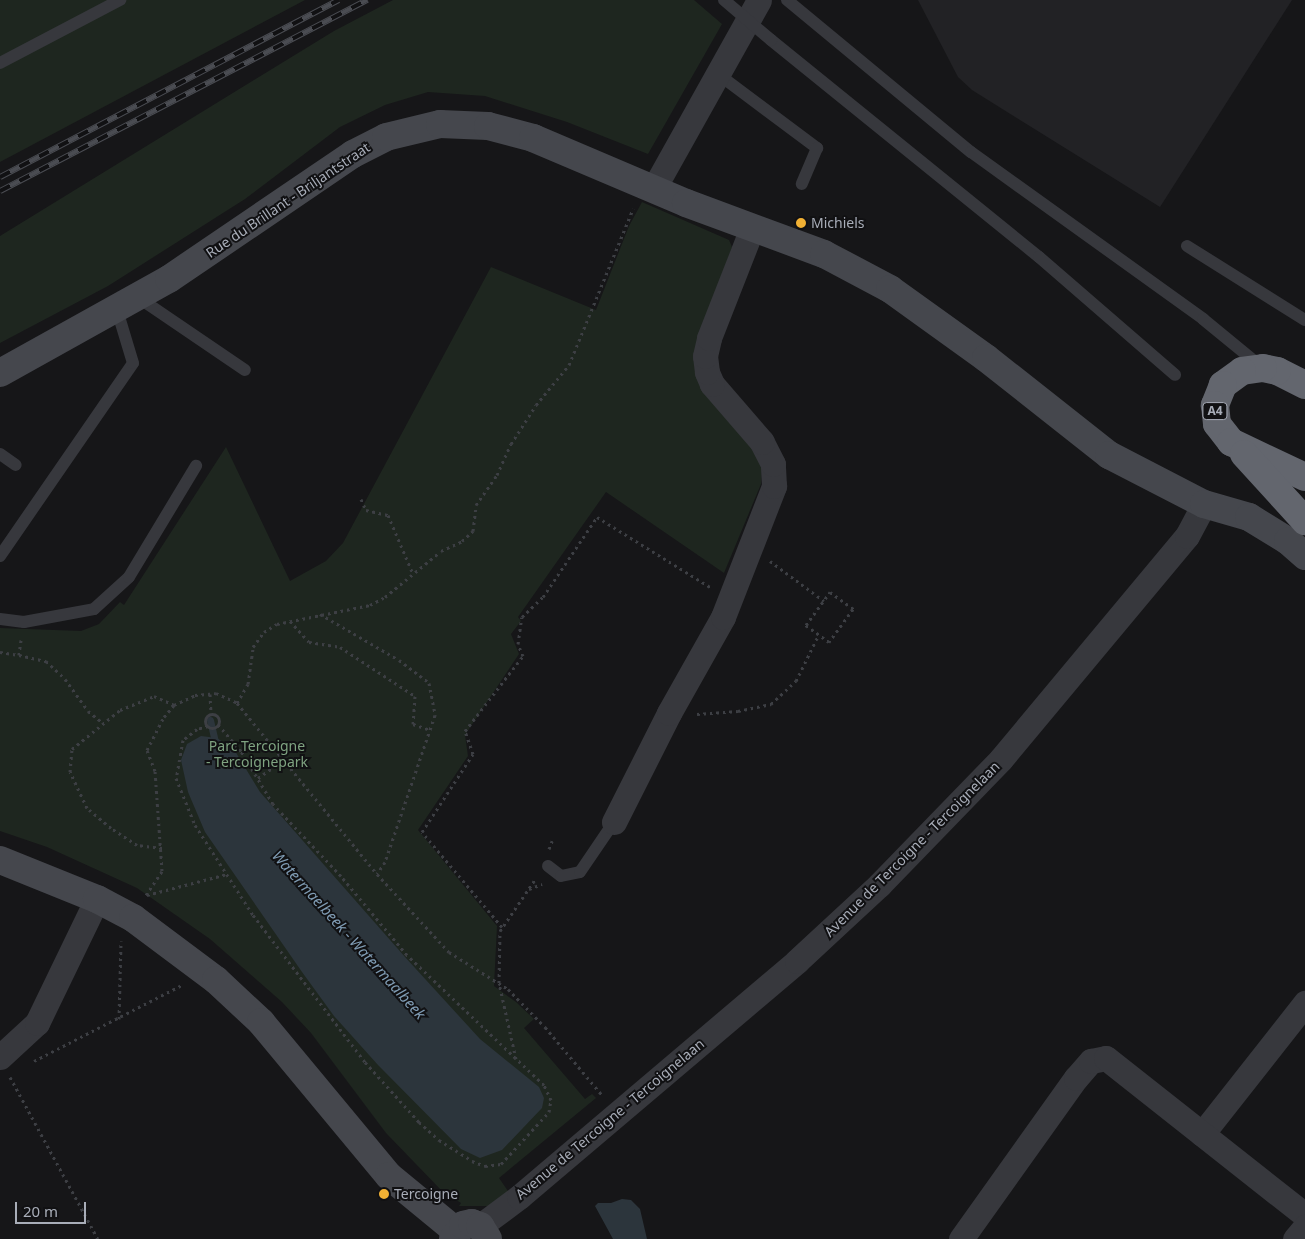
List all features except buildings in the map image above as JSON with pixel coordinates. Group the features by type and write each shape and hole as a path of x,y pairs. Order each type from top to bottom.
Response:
{"highway":[{"name":"A4","path":"1305,384 1277,371 1263,368 1242,371 1231,377 1217,394 1217,424 1224,435 1240,449 1305,477"},
{"path":"1240,449 1305,521"}],"street":[{"path":"654,188 759,0"},
{"name":"Rue du Brillant - Briljantstraat","path":"0,373 128,304 353,154 386,136 440,124 488,126 533,138 752,228 824,254 890,289 986,358 1109,455 1204,504 1248,517 1288,541 1305,556"},
{"path":"614,822 669,712 729,602 774,486 773,464 762,442 712,384 705,356 709,338 752,228"},
{"name":"Avenue de Tercoigne - Tercoignelaan","path":"469,1234 519,1197 782,974 879,885 1001,759 1188,536 1204,504"},
{"path":"0,860 97,899 133,918 172,946 229,992 261,1022 305,1072 345,1126 389,1176 469,1234"},
{"path":"9,1064 37,1023 97,899"},
{"path":"1202,1134 1305,1003"},
{"path":"961,1239 1091,1061 1106,1058 1305,1215"},
{"path":"1295,1239 1305,1227"}],"lane":[{"path":"0,63 120,0"},
{"path":"724,0 1039,257 1175,375"},
{"path":"792,4 971,152 1202,319 1263,368"},
{"path":"718,74 818,148 802,184"},
{"path":"1187,246 1305,320"},
{"path":"128,304 245,370"},
{"path":"0,556 133,363 128,304"},
{"path":"0,454 16,465"},
{"path":"0,619 24,622 94,609 129,577 196,466"},
{"path":"545,864 561,876 580,872 614,822"}],"path":[{"path":"237,703 248,684 253,647 264,632 290,620 370,605 441,551 462,541 473,531 476,505 526,421 569,365 638,197 654,188"},
{"path":"361,499 366,510 388,515 413,574"},
{"path":"502,927 422,832 473,754 465,732 523,656 518,644 522,617 543,597 597,517 729,602"},
{"path":"750,547 824,601"},
{"path":"830,592 853,609 829,642 819,634 806,625 830,592"},
{"path":"320,614 399,660 429,683 435,715 385,862 377,874"},
{"path":"290,620 309,642 340,647 415,696 413,724 430,730"},
{"path":"19,655 24,622"},
{"path":"669,712 738,711 771,704 796,681 819,634"},
{"path":"0,652 46,661 65,678 88,711 103,723"},
{"path":"210,694 211,714"},
{"path":"227,874 146,895 162,871 162,848 155,771 147,750 174,705 195,695 210,694 237,703 377,874 449,952 499,983 545,1027 603,1097"},
{"path":"162,848 136,845 111,828 87,808 70,772 72,749 120,710 154,696 174,705"},
{"path":"211,714 219,720 218,725 241,751 273,804 341,876 407,955 544,1085 550,1100 549,1112 501,1164 485,1166 439,1140 366,1062 277,948 227,874 196,825 176,778 183,740 197,729 218,725"},
{"path":"208,726 207,716 211,714"},
{"path":"258,778 284,760"},
{"path":"516,1059 499,983 502,927 545,864 552,841"},
{"path":"119,1019 121,941"},
{"path":"26,1066 182,985"},
{"path":"9,1064 9,1074 98,1239"}],"shaded area":[{"path":"918,0 1292,0 1160,207 972,90 958,77"}],"green space":[{"path":"0,0 305,0 0,162"},
{"path":"393,0 694,0 722,24 648,154 567,122 485,96 428,92 385,105 340,127 245,199 108,286 0,343 0,236 334,31"},
{"name":"Parc Tercoigne - Tercoignepark","path":"642,202 729,240 732,247 698,340 755,450 762,470 761,484 724,573 606,492 518,617 521,621 511,634 519,654 465,735 468,756 418,830 497,926 494,986 516,1002 534,1019 524,1028 585,1099 592,1094 596,1098 499,1178 510,1194 491,1206 459,1206 461,1203 442,1191 386,1133 311,1033 282,1002 210,939 137,888 47,847 0,831 0,628 81,631 99,624 120,602 124,605 226,447 290,581 326,561 343,543 491,267 596,310 629,226"}],"water":[{"path":"201,736 217,738 235,751 260,792 405,957 480,1039 539,1087 544,1098 542,1108 502,1150 480,1158 461,1149 378,1065 334,1016 302,972 205,832 188,792 181,760 187,744"},
{"path":"622,1199 631,1200 640,1209 647,1239 613,1239 595,1206 598,1203 611,1203"}],"waterway":[{"name":"Watermaelbeek - Watermaalbeek","path":"210,720 216,746"}],"railway":[{"path":"0,177 339,0"},
{"path":"0,191 367,0"}],"place":[{"name":"Michiels","path":"801,223"},
{"name":"Tercoigne","path":"384,1194"}]}
